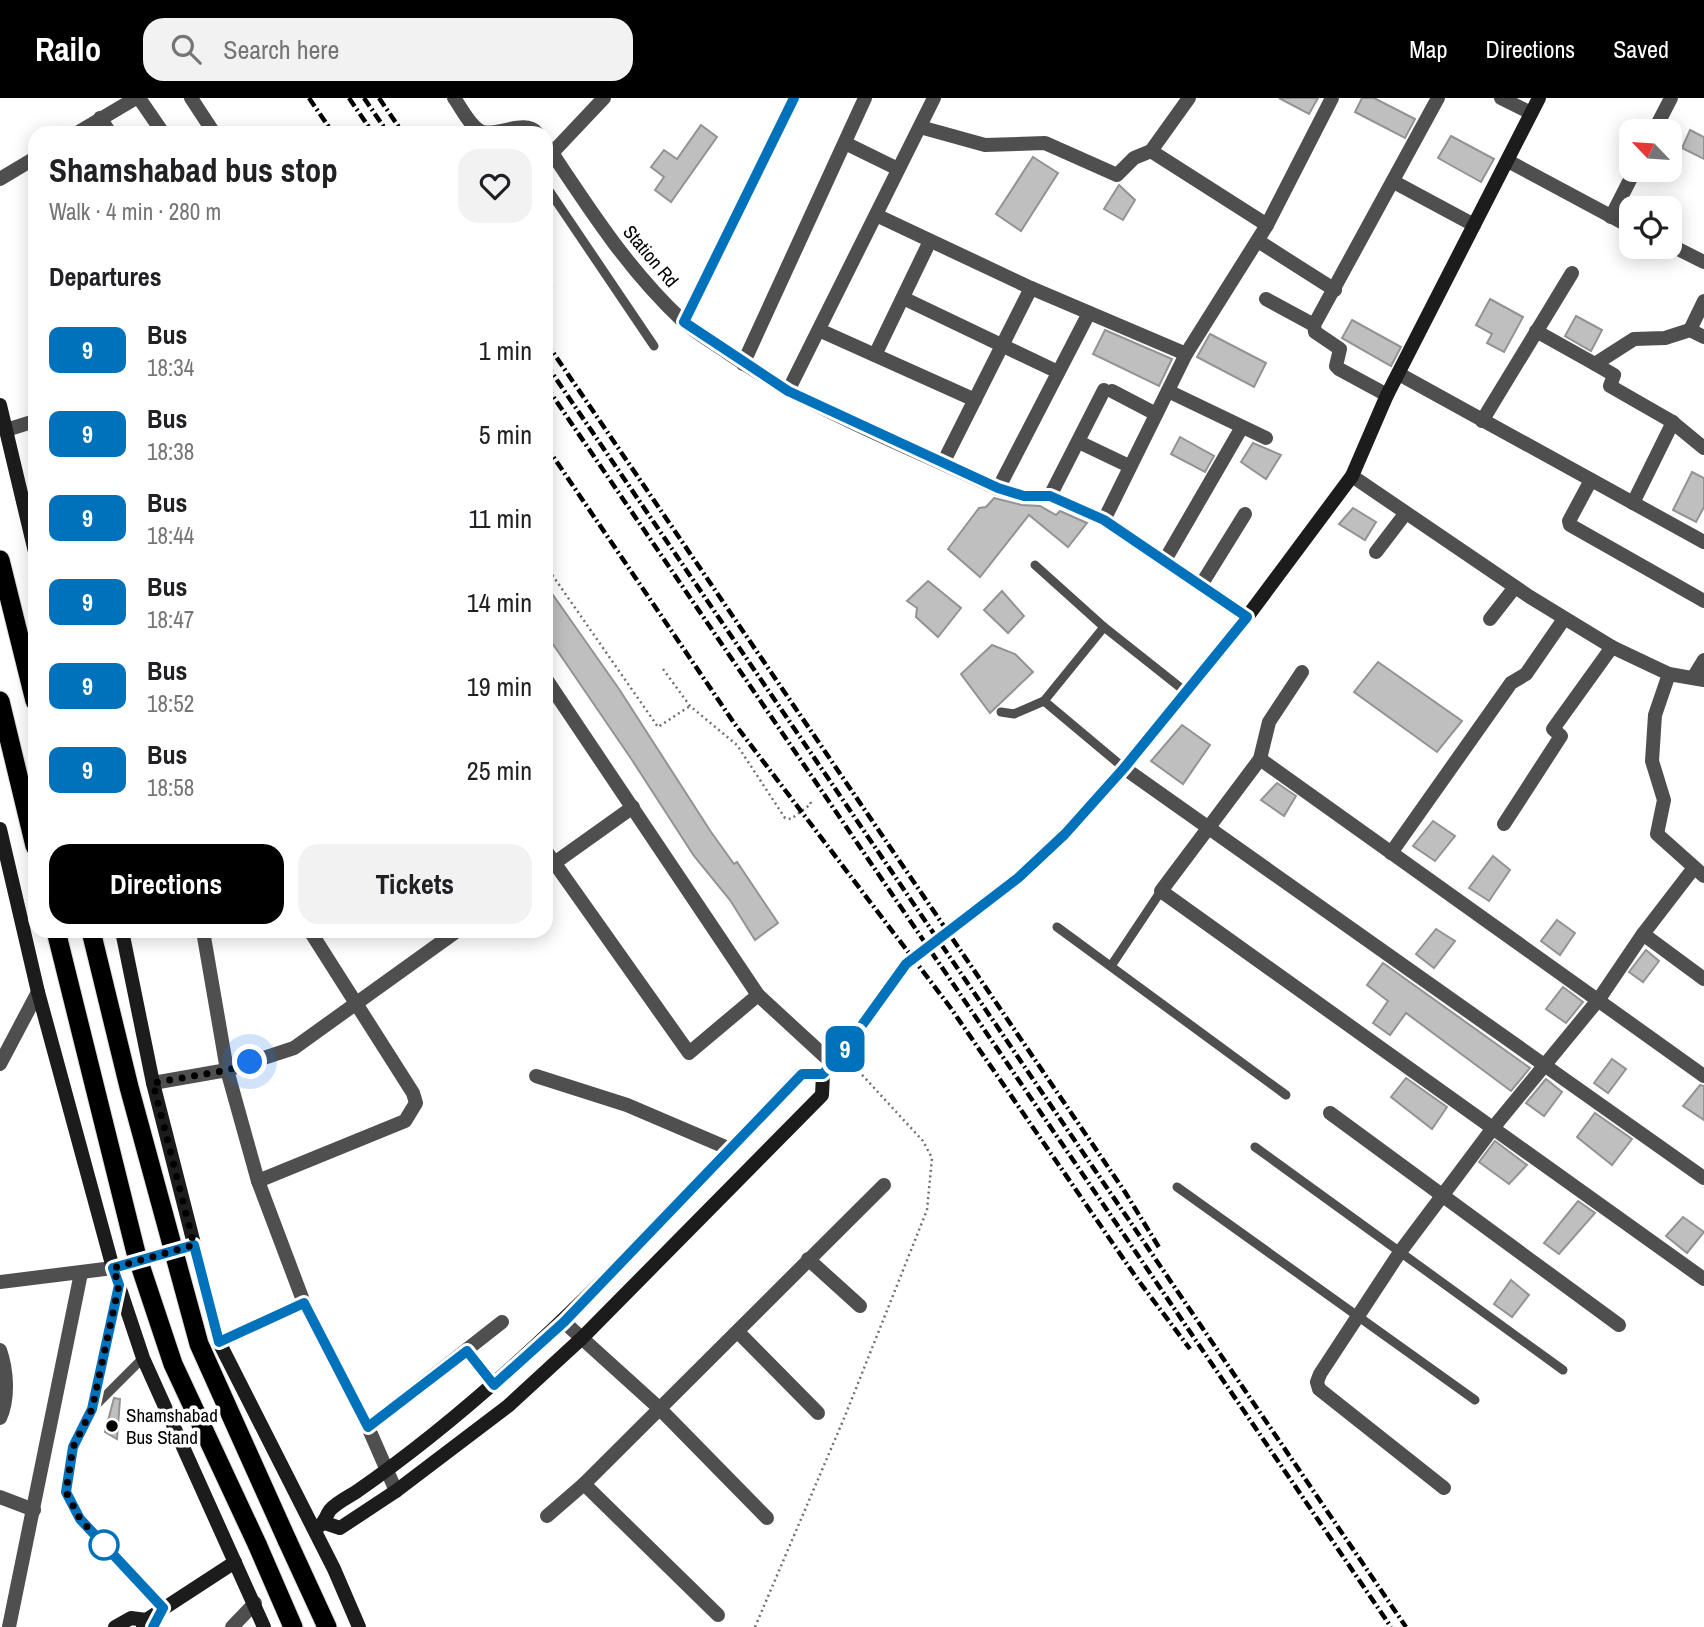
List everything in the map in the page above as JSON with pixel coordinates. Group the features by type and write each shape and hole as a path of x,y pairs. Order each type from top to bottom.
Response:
{"highway":[{"path":"0,560 28,673"},
{"path":"0,701 28,817"},
{"path":"58,938 136,1253 173,1364 293,1627"},
{"path":"93,938 129,1087 199,1343 327,1627"}],"main road":[{"path":"319,1526 340,1528 396,1491 508,1406 582,1338 822,1096 833,1063 906,964 1018,878 1065,834 1124,768 1247,617 1352,477 1387,395 1539,98"},
{"path":"0,405 28,523"},
{"path":"1,837 38,992 113,1268 143,1359 264,1627"},
{"path":"123,938 153,1083 219,1342 319,1526 359,1627"},
{"path":"319,1526 330,1510 387,1471 494,1385 564,1322 802,1074 833,1063"},
{"path":"114,1627 131,1618 147,1625 163,1608 235,1562"}],"street":[{"path":"191,98 209,126"},
{"path":"454,98 475,126"},
{"path":"553,147 604,98"},
{"path":"684,322 794,98"},
{"path":"743,364 865,98"},
{"path":"788,391 934,98"},
{"path":"920,127 985,145 1045,143 1117,175 1134,158 1151,151 1189,98"},
{"path":"1104,520 1186,354 1258,241 1332,98"},
{"path":"1387,395 1339,369 1336,366 1340,349 1315,332 1314,325 1438,98"},
{"path":"1501,98 1531,113"},
{"path":"1660,119 1671,98"},
{"path":"87,126 132,99 157,126"},
{"path":"100,118 105,126"},
{"path":"845,143 898,169"},
{"path":"1151,151 1267,225"},
{"name":"Station Rd","path":"553,159 635,270 684,322 743,364 788,391 998,488 1024,496 1050,496 1104,520 1247,617"},
{"path":"1508,161 1619,221"},
{"path":"0,180 28,162"},
{"path":"1394,182 1474,225"},
{"path":"1611,217 1629,182"},
{"path":"876,215 1031,288 1186,354"},
{"path":"875,355 930,241"},
{"path":"1258,241 1335,290"},
{"path":"1682,251 1704,262"},
{"path":"1482,421 1572,272"},
{"path":"943,463 1031,288"},
{"path":"903,298 1058,372"},
{"path":"1266,299 1314,325"},
{"path":"1690,330 1704,301"},
{"path":"998,488 1088,313"},
{"path":"819,330 975,400"},
{"path":"1595,364 1634,339 1665,338 1690,330 1704,337"},
{"path":"1536,331 1614,375 1609,386 1673,422 1704,448"},
{"path":"1399,374 1704,542"},
{"path":"1050,496 1108,390 1156,414"},
{"path":"1168,391 1266,438"},
{"path":"1633,503 1673,422"},
{"path":"6,430 28,423"},
{"path":"1165,560 1242,427"},
{"path":"1086,445 1129,466"},
{"path":"1352,477 1515,587 1612,647 1669,674 1699,679 1704,660"},
{"path":"1591,480 1569,521 1570,526 1704,601"},
{"path":"1201,585 1245,514"},
{"path":"1376,552 1405,514"},
{"path":"1490,620 1515,587"},
{"path":"1391,853 1511,682 1526,674 1564,619"},
{"path":"1504,824 1561,736 1553,729 1612,647"},
{"path":"1302,672 1269,722 1260,759 1161,891 1704,1279"},
{"path":"1444,1488 1319,1389 1317,1382 1400,1252 1445,1196 1493,1128 1600,999 1643,934 1698,873 1657,834 1664,800 1652,761 1655,715 1669,674"},
{"path":"553,689 758,995 833,1063"},
{"path":"1260,759 1600,999 1704,1076"},
{"path":"1124,768 1704,1178"},
{"path":"553,857 633,807"},
{"path":"553,866 689,1053 758,995"},
{"path":"1643,934 1704,979"},
{"path":"204,938 228,1070 258,1181 304,1303 368,1427 396,1491"},
{"path":"258,1181 405,1121 412,1114 416,1103 413,1093 315,938"},
{"path":"153,1083 228,1070 294,1048 448,938"},
{"path":"0,1064 38,992"},
{"path":"536,1076 627,1105 730,1149"},
{"path":"1329,1114 1619,1325"},
{"path":"547,1516 584,1484 884,1185"},
{"path":"0,1282 113,1268 194,1245"},
{"path":"808,1259 860,1306"},
{"path":"9,1627 80,1273"},
{"path":"219,1342 304,1303"},
{"path":"368,1427 502,1322"},
{"path":"564,1322 659,1408 767,1518"},
{"path":"738,1332 818,1413"},
{"path":"0,1350 5,1364 4,1409 0,1418"},
{"path":"467,1351 494,1385"},
{"path":"584,1484 718,1615"},
{"path":"0,1497 34,1510"},
{"path":"232,1627 255,1603"}],"lane":[{"path":"553,197 654,346"},
{"path":"1035,565 1104,627 1186,692"},
{"path":"1000,712 1014,714 1044,701 1104,627"},
{"path":"1044,701 1124,768"},
{"path":"1111,966 1161,891"},
{"path":"1057,927 1286,1095"},
{"path":"1255,1147 1563,1370"},
{"path":"1177,1187 1475,1400"},
{"path":"119,1285 92,1409 73,1447 66,1492 80,1519 163,1608"},
{"path":"92,1409 143,1359"}],"path":[{"path":"553,576 657,727 690,706"},
{"path":"663,669 690,706 737,745 785,818 791,819 811,804 810,801"},
{"path":"755,1627 845,1416 927,1210 932,1158 923,1141 833,1063"}],"building":[{"path":"1279,98 1318,98 1309,114"},
{"path":"1362,98 1374,98 1415,119 1405,138 1355,112"},
{"path":"701,125 717,137 671,202 655,190 664,177 651,167 664,150 677,159"},
{"path":"1690,130 1704,137 1704,159 1682,148"},
{"path":"1451,136 1494,159 1481,182 1438,158"},
{"path":"1033,157 1058,173 1021,231 996,214"},
{"path":"1119,185 1135,200 1123,220 1104,209"},
{"path":"1490,299 1523,317 1504,352 1487,343 1492,334 1476,325"},
{"path":"1576,316 1602,330 1591,351 1565,336"},
{"path":"1352,320 1401,347 1391,366 1342,338"},
{"path":"1105,330 1172,359 1159,386 1093,354"},
{"path":"1210,334 1266,363 1254,387 1197,357"},
{"path":"1180,437 1214,456 1205,472 1171,454"},
{"path":"1253,443 1281,455 1266,479 1241,462"},
{"path":"1692,472 1704,478 1704,507 1696,522 1673,510"},
{"path":"994,498 1040,506 1056,515 1060,511 1087,523 1068,547 1029,515 980,577 948,549 979,508 986,507"},
{"path":"1353,508 1376,522 1365,540 1339,524"},
{"path":"928,581 961,608 938,637 916,617 917,608 907,601"},
{"path":"1002,591 1024,616 1008,633 984,610"},
{"path":"553,595 619,689 711,832 734,864 737,862 778,923 755,940 730,900 694,856 553,644"},
{"path":"992,645 1015,654 1033,672 990,713 961,674"},
{"path":"1378,662 1462,721 1437,752 1354,692"},
{"path":"1182,725 1210,745 1183,784 1151,761"},
{"path":"1277,783 1296,796 1284,816 1261,800"},
{"path":"1433,821 1455,836 1435,861 1413,846"},
{"path":"1493,856 1510,870 1489,901 1469,888"},
{"path":"1557,920 1575,933 1560,955 1541,941"},
{"path":"1436,929 1455,941 1434,968 1416,954"},
{"path":"1646,950 1659,961 1643,982 1629,972"},
{"path":"1383,963 1530,1068 1511,1091 1406,1013 1390,1035 1373,1023 1388,1001 1367,985"},
{"path":"1563,987 1583,1002 1566,1023 1546,1009"},
{"path":"1612,1059 1626,1069 1608,1093 1594,1083"},
{"path":"1406,1078 1447,1107 1432,1129 1391,1097"},
{"path":"1546,1079 1562,1092 1544,1116 1526,1103"},
{"path":"1700,1085 1704,1086 1704,1120 1683,1106"},
{"path":"1595,1113 1632,1139 1612,1165 1577,1137"},
{"path":"1495,1141 1527,1165 1509,1184 1479,1162"},
{"path":"1578,1201 1595,1213 1559,1254 1544,1243"},
{"path":"1683,1217 1704,1232 1687,1253 1666,1236"},
{"path":"1511,1280 1529,1295 1512,1317 1494,1304"},
{"name":"Shamshabad Bus Stand","path":"114,1398 120,1399 117,1439 105,1432"}],"railway":[{"path":"309,98 328,126"},
{"path":"349,98 368,126"},
{"path":"364,98 383,126"},
{"path":"379,98 398,126"},
{"path":"553,352 1125,1192 1160,1249"},
{"path":"553,374 1406,1627"},
{"path":"553,396 1391,1627"},
{"path":"553,456 734,723 950,1007 1138,1280 1190,1349"}],"bus line":[{"name":"9","path":"153,1627 163,1608 80,1519 66,1492 73,1447 92,1409 119,1285 113,1268 194,1245 219,1342 304,1303 368,1427 467,1351 494,1385 564,1322 802,1074 823,1074 842,1053 888,985 906,964 1018,878 1065,834 1124,768 1247,617 1104,520 1050,496 1024,496 998,488 788,391 743,364 684,322 794,98"}],"place":[{"name":"Shamshabad Bus Stand","path":"112,1426"}],"route":[{"path":"104,1545 80,1519 66,1492 73,1447 92,1409 119,1285 113,1268 194,1245 153,1083 228,1070 250,1062"}]}
